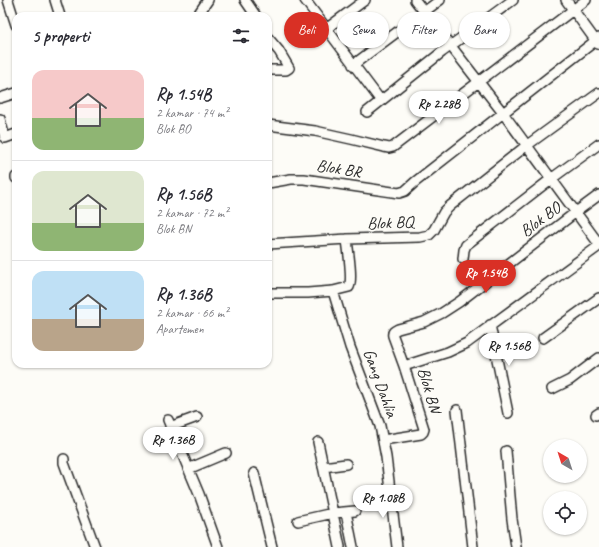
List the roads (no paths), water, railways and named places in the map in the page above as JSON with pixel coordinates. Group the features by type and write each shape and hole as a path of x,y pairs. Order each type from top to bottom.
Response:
{"street":[{"path":"8,0 12,12"},
{"path":"55,0 59,12"},
{"path":"200,12 208,0"},
{"path":"245,0 253,12"},
{"path":"305,0 314,12"},
{"path":"329,27 365,0"},
{"path":"415,0 425,12 440,0"},
{"path":"513,0 451,46 503,113 599,245"},
{"path":"503,113 598,41 566,0"},
{"path":"272,126 315,131 389,148 393,147 586,0"},
{"path":"329,33 381,101"},
{"path":"353,65 397,33"},
{"path":"272,43 289,68 286,70 272,70"},
{"path":"367,112 448,48"},
{"path":"526,146 599,93"},
{"path":"0,98 12,94"},
{"name":"Blok BR","path":"272,182 291,179 304,179 399,193 405,191 503,113"},
{"path":"0,119 5,138 12,135"},
{"path":"463,259 466,245 599,144"},
{"name":"Blok BQ","path":"272,244 420,237 429,235 434,230 444,212 450,206 526,146"},
{"path":"576,212 599,195"},
{"name":"Blok BO","path":"404,366 392,336 394,331 424,322 459,302 576,212"},
{"path":"272,293 308,293 349,288 350,271 347,240"},
{"name":"Blok BN","path":"383,440 421,434 423,432 424,426 404,366 448,352 467,343 522,304 599,245"},
{"name":"Gang Dahlia","path":"333,291 350,347 380,426 386,457 398,547"},
{"path":"543,338 599,298"},
{"path":"490,326 508,413"},
{"path":"552,390 570,380 599,358"},
{"path":"457,410 473,547"},
{"path":"197,417 169,424 199,494 218,547"},
{"path":"318,442 340,547"},
{"path":"506,451 516,547"},
{"path":"188,469 226,453"},
{"path":"64,459 64,463 95,547"},
{"path":"323,467 346,464"},
{"path":"254,473 272,547"},
{"path":"298,521 333,513 351,511 353,547"}]}
